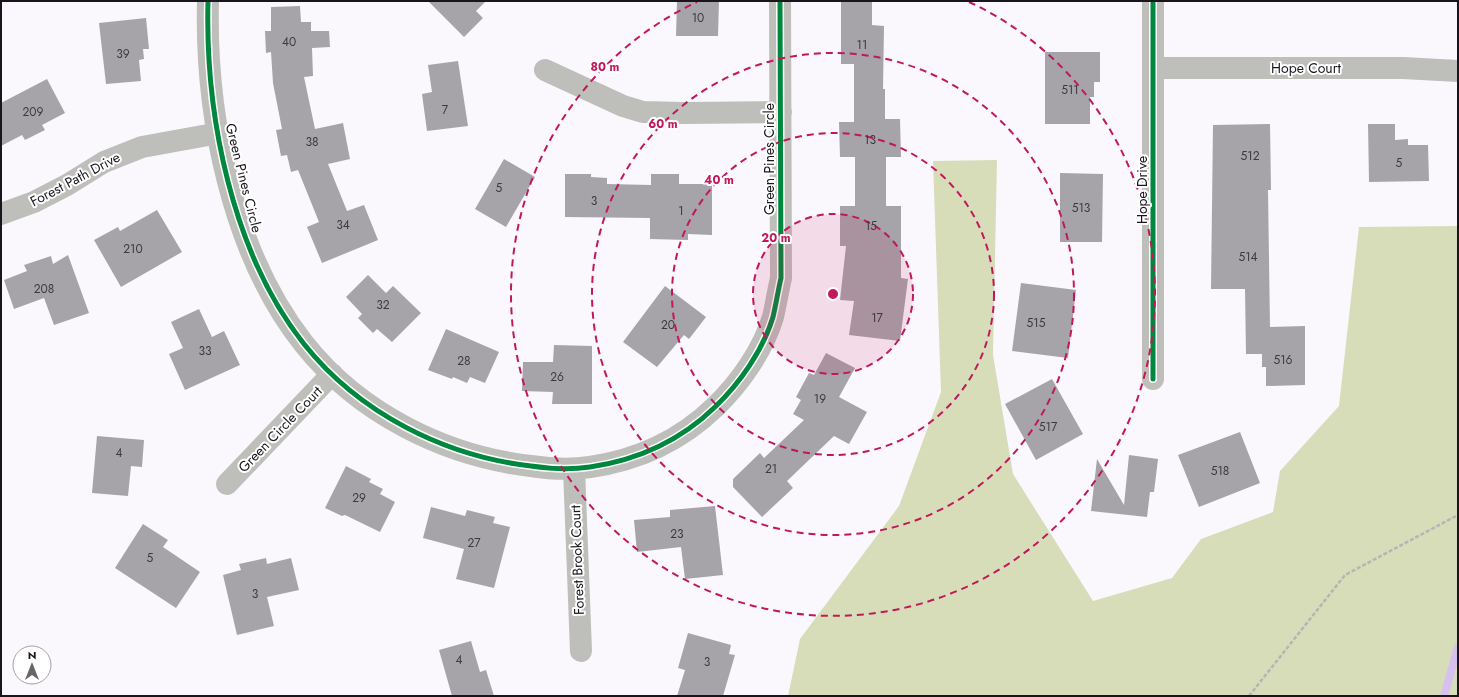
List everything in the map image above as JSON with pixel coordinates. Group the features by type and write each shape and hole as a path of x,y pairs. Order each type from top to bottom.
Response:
{"street":[{"name":"Green Pines Circle","path":"208,1 209,62 219,133 232,194 244,234 261,273 284,316 304,344 332,374 365,401 394,421 432,440 473,455 515,464 552,469 590,467 635,457 673,440 701,420 730,392 755,357 772,318 781,278 780,1"},
{"name":"Hope Drive","path":"1153,1 1153,380"},
{"name":"Hope Court","path":"1154,68 1403,68 1458,71"},
{"path":"545,70 623,106 643,112 683,114 781,112"},
{"name":"Forest Path Drive","path":"1,214 34,202 67,185 104,162 142,146 219,133"},
{"name":"Green Circle Court","path":"227,484 332,374"},
{"name":"Forest Brook Court","path":"574,469 581,651"}],"path":[{"path":"1249,696 1345,574 1458,515"}],"green space":[{"path":"997,160 993,355 1013,474 1093,601 1172,578 1201,539 1273,512 1280,471 1339,406 1359,227 1458,226 1458,696 788,696 800,639 899,506 941,392 933,161"}],"building":[{"path":"428,1 486,1 476,11 483,18 464,37"},
{"path":"677,1 719,1 718,36 676,36"},
{"path":"841,1 872,1 872,25 884,26 883,89 885,89 885,119 900,119 901,157 886,157 886,206 901,206 901,278 908,279 900,341 849,335 854,301 840,300 846,246 840,246 840,206 855,206 855,157 840,157 839,122 854,122 854,64 841,64"},
{"path":"300,6 301,22 311,22 311,31 329,31 330,47 312,48 313,76 304,77 315,129 343,123 350,159 328,164 347,211 364,205 378,240 322,263 307,227 319,222 298,170 291,172 287,155 281,156 276,130 282,129 273,83 271,52 266,53 265,31 271,31 271,7"},
{"path":"146,18 149,49 143,49 144,59 139,60 141,81 106,84 99,23"},
{"path":"1045,52 1100,52 1100,82 1094,82 1094,97 1090,97 1090,124 1045,124"},
{"path":"458,61 468,126 427,131 422,94 432,92 428,65"},
{"path":"47,79 65,113 42,125 45,130 25,140 22,135 1,146 1,103"},
{"path":"1270,124 1271,190 1268,190 1270,327 1305,326 1305,385 1266,386 1266,367 1262,367 1262,354 1246,354 1245,289 1211,289 1213,125"},
{"path":"1368,124 1395,124 1395,140 1408,139 1408,145 1428,145 1429,181 1369,182"},
{"path":"504,159 535,177 506,227 475,209"},
{"path":"1060,173 1103,174 1102,242 1060,242"},
{"path":"565,174 591,174 591,177 607,178 607,184 651,185 651,174 679,174 679,184 712,184 712,235 688,234 688,240 650,239 650,218 565,217"},
{"path":"157,210 182,252 121,287 94,240 118,227 120,231"},
{"path":"68,255 89,313 54,325 44,298 14,309 4,280 27,271 24,265 51,256 53,264"},
{"path":"368,275 386,293 393,286 421,313 392,342 377,329 373,333 358,318 362,314 346,297"},
{"path":"1021,283 1076,290 1068,358 1012,351"},
{"path":"665,286 706,317 689,339 684,335 657,367 623,342"},
{"path":"199,309 212,337 224,331 240,365 185,390 169,354 183,348 171,322"},
{"path":"446,329 499,352 485,383 470,377 467,383 453,377 452,379 428,370"},
{"path":"554,345 592,346 592,404 552,404 553,392 522,391 523,362 553,362"},
{"path":"826,353 855,368 839,397 867,412 849,444 834,436 787,481 793,488 762,517 733,487 733,479 760,453 764,458 804,420 793,414 801,400 796,397 809,373 814,375"},
{"path":"1052,379 1083,434 1036,460 1005,404"},
{"path":"1240,432 1260,483 1199,507 1178,455"},
{"path":"97,436 144,440 142,467 131,466 128,496 92,493"},
{"path":"1129,455 1158,459 1154,492 1150,492 1147,517 1091,511 1097,459 1124,505"},
{"path":"346,466 371,479 369,482 383,489 380,494 395,502 380,532 345,515 342,516 325,508"},
{"path":"715,506 723,575 685,579 681,547 637,552 634,520 670,517 670,510"},
{"path":"431,507 465,516 467,510 495,517 493,523 510,527 494,588 456,579 464,549 423,538"},
{"path":"143,524 168,540 163,547 200,572 176,608 115,568"},
{"path":"266,558 267,564 291,558 299,590 267,597 274,626 237,635 223,575 241,570 239,564"},
{"path":"688,633 731,645 729,654 735,655 723,696 677,696 685,670 678,668"},
{"path":"471,641 480,672 486,670 494,696 452,696 439,650"}],"waterway":[{"path":"1444,696 1458,647"}],"cycle path":[{"path":"208,1 208,45 212,90 218,136 228,181 241,226 258,268 279,308 304,344 326,369 350,391 377,410 406,427 435,441 499,461 538,467 568,469 608,464 642,454 673,439 688,429 715,407 742,377 757,354 769,329 781,278 780,1"},
{"path":"1153,1 1153,379"}]}
